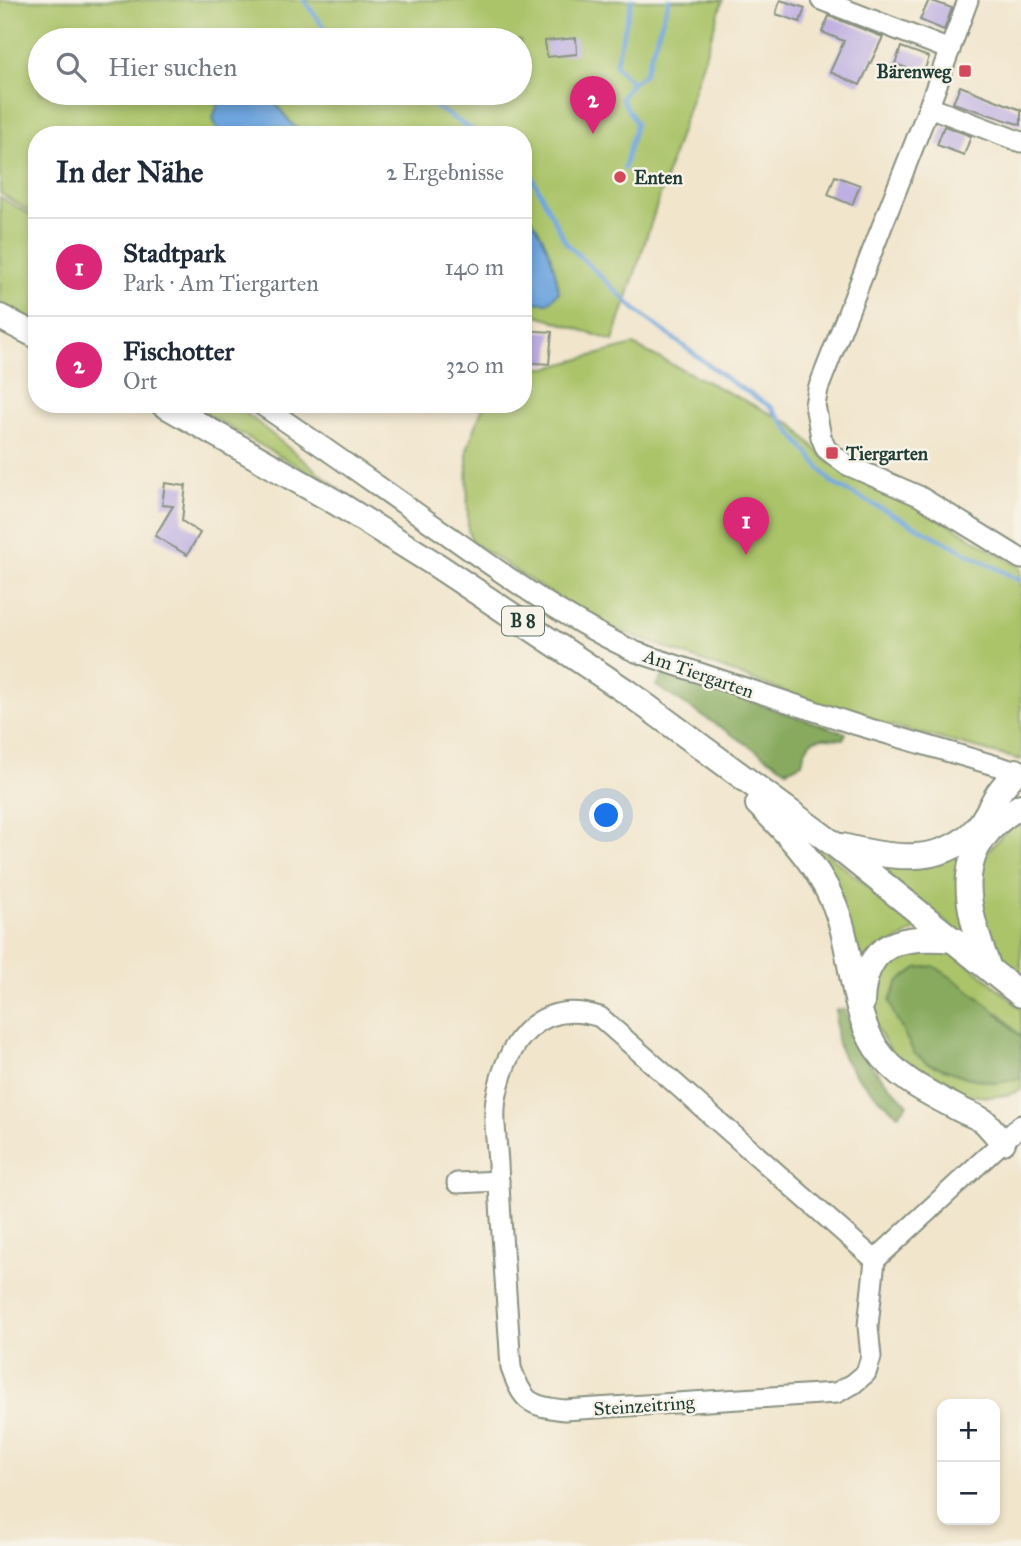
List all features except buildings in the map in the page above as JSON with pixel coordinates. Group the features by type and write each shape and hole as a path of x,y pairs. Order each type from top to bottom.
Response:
{"main road":[{"path":"0,317 28,331"},
{"name":"B 8","path":"179,413 337,503 438,566 627,692 835,845 1021,995"},
{"path":"703,749 787,833 821,879 841,921 862,1014 877,1050 900,1076 984,1122 1003,1142"},
{"path":"988,967 973,925 968,901 971,863 977,848 996,824 1020,806 1019,772"},
{"path":"835,845 892,858 912,858 950,847 975,830 999,792 1019,772"},
{"path":"862,1014 864,978 884,949 916,938 955,940"}],"street":[{"path":"821,0 950,50"},
{"path":"968,0 929,107 818,389 815,405 826,449 847,465 919,496 1021,559"},
{"path":"929,107 1021,142"},
{"name":"Am Tiergarten","path":"273,413 333,452 360,475 511,580 636,652 857,726 1019,772"},
{"name":"Steinzeitring","path":"561,1012 583,1012 600,1017 875,1260 868,1326 871,1357 866,1373 836,1393 564,1410 538,1407 520,1393 511,1368 496,1097 512,1052 525,1032 543,1018 561,1012"},
{"path":"875,1260 1021,1125"},
{"path":"457,1183 499,1181"}],"green space":[{"path":"0,0 723,0 613,341 532,313 532,126 28,126 28,210 0,193"},
{"path":"0,197 28,214 28,318 0,303"},
{"path":"633,345 792,424 827,461 913,502 1021,568 1021,760 846,714 593,621 473,543 468,531 467,450 481,413 532,413 532,368 547,368"},
{"path":"204,413 246,413 340,490"},
{"path":"665,673 846,733 843,739 820,738 810,743 802,763 787,770 656,686"},
{"path":"1021,815 1021,980 1001,960 990,943 981,926 978,903 982,857"},
{"path":"812,842 920,927 863,962 808,843"},
{"path":"966,848 966,934 963,936 882,871 883,868 907,867"},
{"path":"945,949 975,969 1021,1008 1021,1037 1000,1013 895,989 890,1001 893,1012 966,1077 997,1083 1021,1078 1021,1090 989,1097 951,1093 900,1066 871,1019 872,975 891,954"},
{"path":"934,966 980,998 1021,1037 1021,1078 997,1083 966,1077 927,1063 914,1053 890,1001 898,982 917,968"},
{"path":"845,1009 861,1051 908,1104 898,1115 863,1083 842,1055 836,1036 836,1010"}],"water":[{"path":"218,105 277,105 295,126 216,126 213,118"},
{"path":"532,221 543,237 555,270 559,292 548,303 532,302"}],"waterway":[{"path":"304,0 324,28"},
{"path":"632,0 615,65 632,83"},
{"path":"624,169 636,123 621,98 632,83 644,75 669,0"},
{"path":"433,105 466,126"},
{"path":"532,177 566,243 637,311 730,381 771,407 832,483 1021,581"}],"place":[{"name":"Bärenweg","path":"965,71"},
{"name":"Fischotter","path":"593,134"},
{"name":"Enten","path":"620,177"},
{"name":"Tiergarten","path":"832,453"},
{"name":"Stadtpark","path":"746,555"}]}
